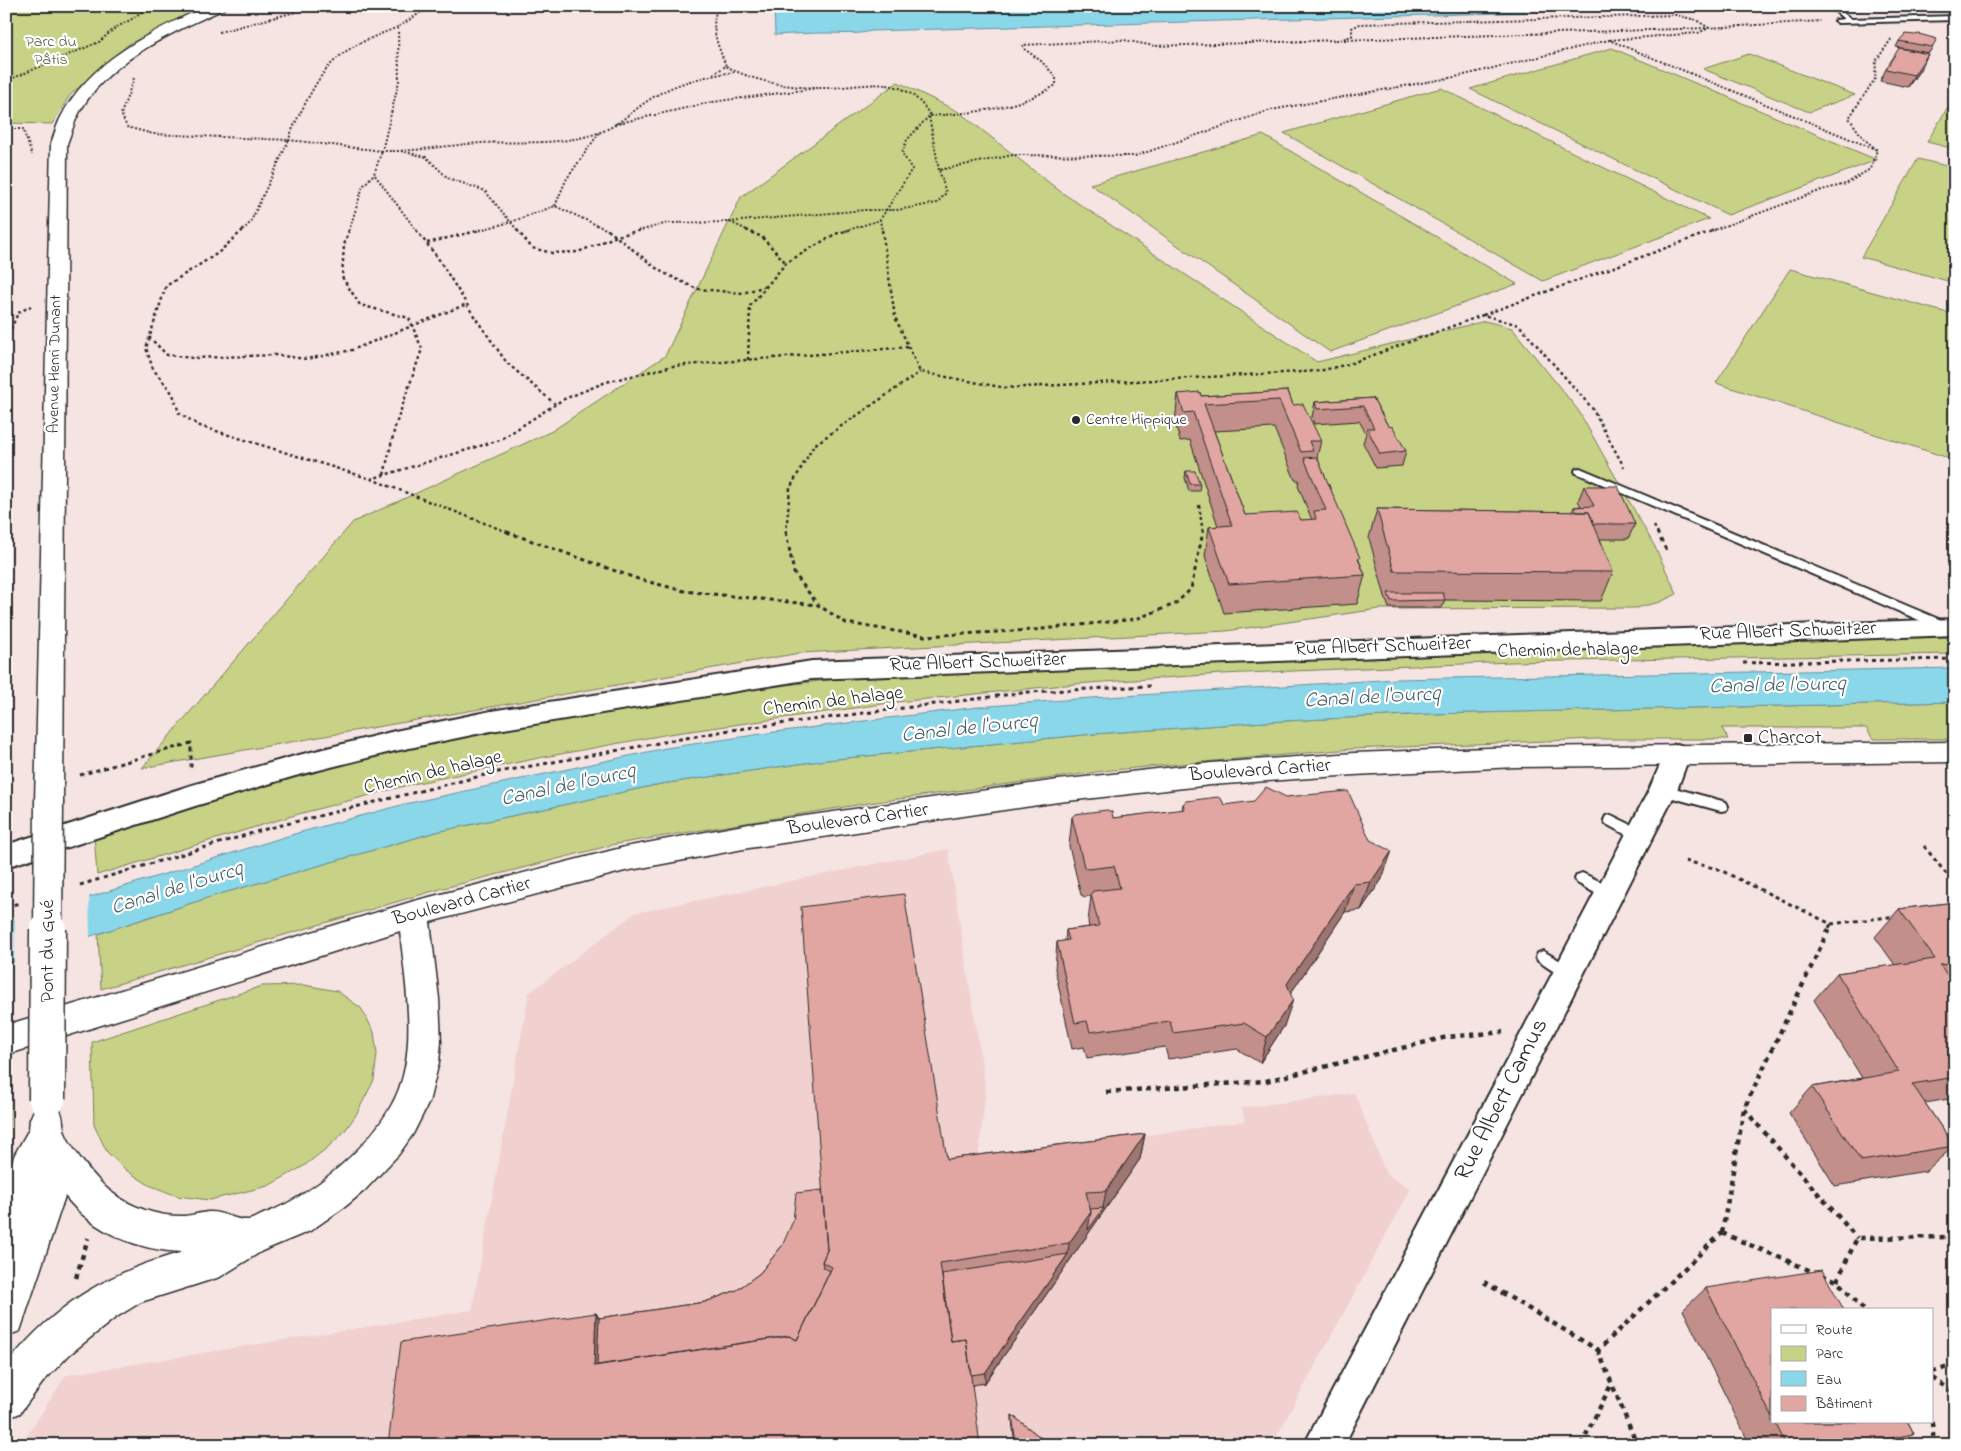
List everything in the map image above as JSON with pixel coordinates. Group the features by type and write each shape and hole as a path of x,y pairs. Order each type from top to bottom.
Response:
{"street":[{"name":"Avenue Henri Dunant","path":"49,802 59,144 69,113 78,99 115,64 147,42 183,22 219,6"},
{"name":"Rue Albert Schweitzer","path":"6,856 210,790 395,741 490,721 812,670 1950,627"},
{"name":"Boulevard Cartier","path":"6,1040 62,1021 414,914 626,859 749,836 1058,792 1211,774 1354,764 1516,757 1955,752"},
{"name":"Rue Albert Camus","path":"1323,1445 1538,1030 1556,964 1625,828 1663,790 1677,754"},
{"name":"Pont du Gué","path":"49,802 51,1130"},
{"path":"6,1400 29,1369 57,1338 79,1320 119,1293 164,1275 208,1263 248,1238 297,1218 336,1193 382,1149 404,1116 418,1085 423,1054 423,1014 414,914"},
{"path":"51,1130 81,1190 109,1214 151,1231 182,1234 212,1230 248,1238"},
{"path":"6,1229 18,1202 28,1166 51,1130"},
{"path":"6,1317 51,1130"}],"lane":[{"path":"1849,20 1832,7 1852,6"},
{"path":"1838,21 1955,18"},
{"path":"1580,471 1950,627"},
{"path":"1663,790 1722,806"}],"path":[{"path":"6,81 100,42 115,28 132,19 149,6"},
{"path":"214,33 318,6"},
{"path":"431,6 398,27 354,47 337,58 325,69 291,132 250,223 218,253 166,286 146,348 153,369 173,394 179,413 200,426 371,479 520,537 638,579 684,591 818,605"},
{"path":"718,6 714,13 712,30 726,66 735,72"},
{"path":"1339,40 1352,36 1352,28 1360,24 1676,15 1696,20 1709,28"},
{"path":"1877,150 1863,138 1850,118 1854,108 1875,80 1876,61 1905,19"},
{"path":"748,360 750,306 786,263 835,234 880,220 912,169 902,153 907,140 929,116 978,112 1041,96 1056,85 1056,77 1041,61 1022,48 1023,45 1124,40 1154,46 1709,28 1838,21"},
{"path":"384,475 395,426 422,348 409,318 360,305 342,277 344,245 363,186 374,174 399,81 398,27"},
{"path":"939,170 1013,154 1135,156 1271,110 1460,76 1609,40 1698,33 1709,28"},
{"path":"1609,40 1877,150"},
{"path":"713,74 726,66"},
{"path":"135,75 121,114 127,127 153,134 289,140 401,151 480,143 569,139 599,133 654,96 676,86 713,74 735,72 773,81 824,88"},
{"path":"401,151 426,157 448,178 485,191 532,248 552,253 578,252 617,236 668,223 729,222 865,210 897,210 937,203 946,193 939,170 926,104 914,94 902,88 888,85 864,84 712,102 612,125"},
{"path":"6,129 23,130"},
{"path":"555,206 566,180 599,133"},
{"path":"1199,505 1203,535 1191,589 1175,604 1136,618 1033,630 925,636 846,623 818,605 794,573 786,537 790,488 814,445 920,372 1006,388 1319,371 1349,364 1822,190 1846,184 1870,170 1877,150"},
{"path":"374,174 427,242 507,363 555,404"},
{"path":"427,242 511,222 555,206 605,227 660,271 697,289 743,293 766,286"},
{"path":"880,220 887,254 895,317 920,372"},
{"path":"729,222 762,237 786,263"},
{"path":"6,340 18,313 34,305 56,300"},
{"path":"149,336 167,355 193,358 276,355 308,359 352,350 467,304"},
{"path":"1483,315 1519,325 1592,408 1640,496 1666,550"},
{"path":"371,479 500,440 555,404 606,382 673,366 908,347"},
{"path":"1737,663 1955,659"},
{"name":"Chemin de halage","path":"71,887 266,829 493,773 744,729 1029,692 1156,685"},
{"path":"77,776 191,743"},
{"path":"1924,846 1955,885"},
{"path":"1685,861 1718,869 1831,924 1907,914"},
{"path":"6,907 25,901"},
{"path":"1598,1350 1722,1233 1744,1109 1831,924"},
{"path":"1106,1092 1266,1081 1447,1037 1538,1030"},
{"path":"1744,1109 1857,1238 1955,1237"},
{"path":"74,1282 91,1228"},
{"path":"1722,1233 1837,1281 1862,1308"},
{"path":"1837,1281 1857,1238"},
{"path":"1484,1282 1598,1350 1637,1445"},
{"path":"1934,1371 1955,1365"},
{"path":"1934,1379 1955,1393"},
{"path":"1581,1445 1612,1383"},
{"path":"1932,1424 1934,1445"}],"shaded area":[{"path":"948,849 986,1090 978,1160 1245,1121 1241,1108 1355,1093 1386,1174 1411,1189 1272,1445 21,1445 66,1375 472,1310 529,993 635,913"}],"green space":[{"name":"Parc du Pâtis","path":"6,6 205,6 129,44 70,95 52,124 6,123"},
{"path":"1612,48 1877,160 1728,215 1470,89"},
{"path":"1749,54 1855,95 1809,112 1703,69"},
{"name":"Centre Hippique","path":"898,82 959,112 1061,192 1317,362 1485,321 1512,328 1578,410 1655,547 1677,594 1660,602 1636,608 1379,609 1226,631 800,653 142,768 353,522 552,431 665,356 741,197"},
{"path":"1441,88 1709,219 1543,281 1284,133"},
{"path":"1955,95 1955,149 1927,142"},
{"path":"1263,135 1517,284 1330,352 1090,184"},
{"path":"1918,159 1955,168 1955,283 1861,257"},
{"path":"1790,269 1955,315 1955,460 1716,383"},
{"path":"1955,637 1955,654 1511,662 1221,674 1075,684 897,702 669,734 408,785 295,815 97,875 94,835 316,766 588,709 845,678 1170,665 1536,647"},
{"path":"1955,702 1955,739 1873,739 1866,728 1722,728 1728,739 1595,739 1352,749 1112,770 869,803 616,844 440,889 101,989 98,934 213,896 436,832 661,784 826,760 1094,734 1264,722 1428,714"},
{"path":"304,985 337,991 361,1008 374,1032 377,1053 374,1080 356,1115 344,1132 327,1148 304,1166 268,1186 210,1200 177,1196 149,1185 126,1170 107,1152 94,1125 92,1042 262,986"},
{"path":"11,1066 9,1138 6,1161 6,1068"}],"water":[{"path":"774,6 1746,6 775,35"},
{"name":"Canal de l'Ourcq","path":"1955,668 1955,702 1428,714 1264,722 1094,734 826,760 661,784 436,832 213,896 6,964 6,923 294,834 405,804 666,748 775,732 978,707 1396,679"}],"pier":[{"path":"89,894 90,939 14,964 15,917"}],"building":[{"path":"1905,34 1919,34 1937,39 1932,47 1899,41"},
{"path":"1899,48 1928,54 1914,75 1886,69"},
{"path":"1288,391 1293,405 1303,404 1321,441 1309,441 1313,451 1301,452 1279,400 1204,404 1245,515 1297,512 1301,520 1316,519 1314,511 1326,510 1304,458 1317,457 1360,558 1358,559 1365,575 1229,584 1209,527 1232,525 1193,412 1184,413 1178,394 1200,392 1201,396"},
{"path":"1373,398 1388,426 1393,427 1406,451 1380,454 1367,428 1374,428 1363,406 1317,409 1315,402"},
{"path":"1186,471 1195,471 1200,484 1190,484"},
{"path":"1584,486 1618,486 1635,524 1594,524 1589,512 1577,512 1574,507 1594,506"},
{"path":"1377,509 1589,512 1613,572 1394,571"},
{"path":"1388,593 1443,593 1445,600 1391,601"},
{"path":"1266,787 1286,797 1348,791 1370,840 1392,851 1371,882 1354,884 1287,984 1293,1000 1267,1037 1244,1023 1173,1033 1170,1021 1090,1032 1087,1021 1075,1023 1057,942 1069,940 1066,930 1099,926 1091,894 1093,891 1120,888 1114,866 1088,869 1084,867 1072,817 1075,814 1107,810 1112,812 1113,818 1185,809 1183,804 1186,801 1218,797 1224,805 1254,801"},
{"path":"904,894 947,1159 1145,1134 1106,1191 1086,1192 1091,1212 1069,1243 940,1263 951,1341 966,1339 980,1445 388,1445 401,1342 596,1313 594,1366 789,1336 797,1340 832,1267 822,1262 827,1250 801,907"},
{"path":"1955,902 1955,963 1940,965 1955,986 1955,1077 1912,1084 1954,1146 1861,1161 1812,1087 1899,1072 1837,973 1935,959 1899,909"},
{"path":"822,1190 827,1250 822,1262 823,1267 830,1271 797,1340 789,1336 597,1365 599,1318 705,1302 737,1290 760,1273 782,1246 793,1221 796,1193"},
{"path":"1104,1208 1088,1230 1090,1209"},
{"path":"1068,1254 985,1373 971,1375 966,1339 951,1341 942,1274"},
{"path":"1822,1270 1843,1308 1771,1308 1771,1415 1706,1288"},
{"path":"1012,1415 1050,1445 1016,1445"},
{"path":"1776,1424 1909,1424 1914,1434 1851,1445 1786,1445"}],"place":[{"name":"Centre Hippique","path":"1076,420"},
{"name":"Charcot","path":"1748,738"}]}
